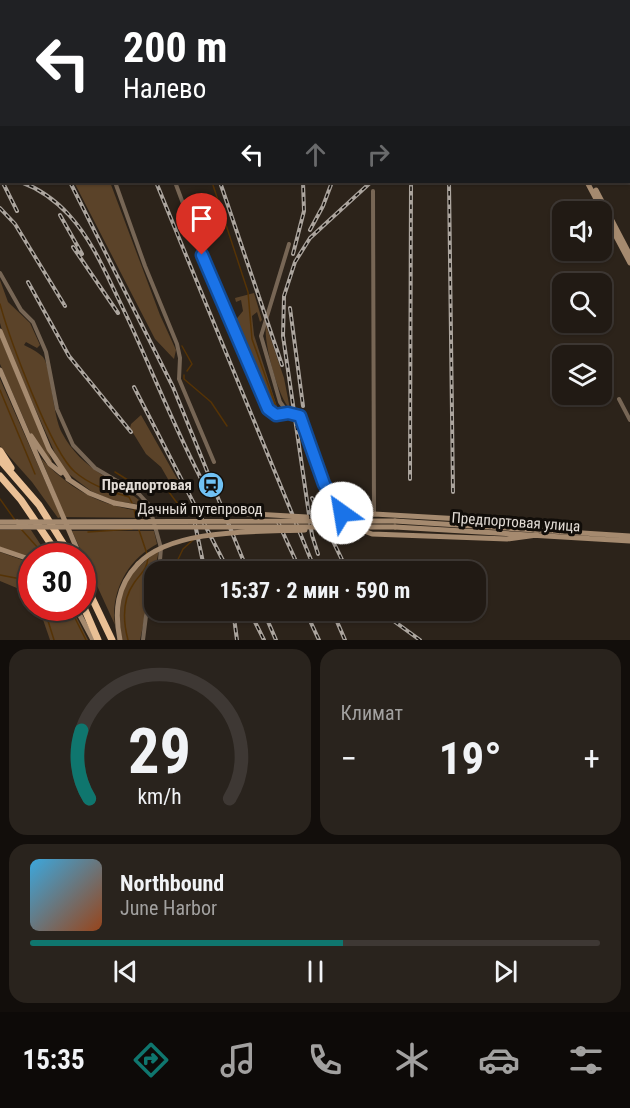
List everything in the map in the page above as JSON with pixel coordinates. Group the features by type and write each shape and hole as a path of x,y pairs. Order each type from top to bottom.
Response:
{"highway":[{"path":"0,451 13,473"},
{"path":"0,460 39,505 63,543"},
{"path":"0,478 12,488 50,543"},
{"path":"96,605 112,640"},
{"path":"90,621 98,640"}],"main road":[{"path":"590,183 630,255"},
{"path":"590,183 630,263"},
{"path":"0,331 49,449 69,479"},
{"path":"0,370 74,543"},
{"path":"21,420 50,464 89,493 114,503 142,508 344,521"},
{"path":"501,527 479,520 374,514 365,515 362,519 362,529 372,534 507,539 537,535"},
{"name":"Дачный путепровод","path":"0,522 344,521 401,524"},
{"name":"Дачный путепровод","path":"0,527 401,524"},
{"name":"Предпортовая улица","path":"401,524 501,527 630,536"},
{"name":"Предпортовая улица","path":"401,524 630,542"},
{"path":"120,640 117,604 124,581 138,564 158,548 187,538 339,526"},
{"path":"0,549 18,555"},
{"path":"83,621 93,640"}],"street":[{"path":"115,183 145,266 177,344 180,358 179,379 214,462"},
{"path":"175,183 208,273 268,409 276,415 288,413 300,416 309,446 338,510 348,515 365,515"},
{"path":"374,191 374,514"},
{"path":"288,413 275,390 261,336 289,244"},
{"path":"0,273 21,310 33,322 46,352 57,409 73,445 95,468 139,494 149,505 161,548 160,561"},
{"path":"619,399 630,420"},
{"path":"142,640 145,621"}],"shaded area":[{"path":"75,183 110,183 160,315 176,350 174,359 155,339"},
{"path":"0,280 8,302 30,323 40,345 37,348 26,342 24,345 41,355 46,363 56,415 62,433 70,446 90,466 145,505 114,501 91,491 62,469 5,341 0,323"},
{"path":"254,293 262,320 260,322 257,312 252,316 254,335 279,413 268,405 233,326 243,311 241,300 236,302 235,298"},
{"path":"266,325 284,378 290,409 285,403 272,369"},
{"path":"0,337 51,462 30,433 0,364"},
{"path":"0,379 61,517 58,518 32,482 0,446"},
{"path":"141,415 179,482 172,486 161,467 146,454 130,428 131,424"},
{"path":"41,458 64,480 89,496 117,506 148,512 150,518 65,517"},
{"path":"0,530 31,530 40,543 18,543 18,553 0,547"},
{"path":"72,531 154,531 157,544 138,558 118,589 114,613 115,625 96,583 96,543 77,543"},
{"path":"159,550 157,561 147,560"},
{"path":"0,552 18,558 18,588 0,581"},
{"path":"144,563 144,621 140,640 122,640 119,610 121,598 129,578"},
{"path":"43,621 78,621 88,640 50,640"}],"waterway":[{"path":"212,183 248,292 252,339 277,409"},
{"path":"0,304 32,393 54,442 65,460 87,481 100,488 129,497 133,505"},
{"path":"182,346 192,364 187,371"},
{"path":"184,375 184,379 211,402 227,426"},
{"path":"0,390 35,474"},
{"path":"115,472 131,482 163,484 180,507"},
{"path":"0,499 15,520"},
{"path":"134,509 136,519"},
{"path":"21,529 34,543"},
{"path":"88,532 132,529"},
{"path":"139,530 147,554"},
{"path":"177,561 183,549 193,540"},
{"path":"128,640 125,625 127,596 145,569 148,558"},
{"path":"0,575 18,578"},
{"path":"48,621 54,640"},
{"path":"76,621 86,640"}],"railway":[{"path":"3,183 17,211"},
{"path":"23,183 59,205 77,224 90,244 102,265 206,488"},
{"path":"71,183 173,387 244,561"},
{"path":"156,183 311,561"},
{"path":"220,183 282,365"},
{"path":"293,254 304,211 303,183"},
{"path":"310,230 332,183"},
{"path":"318,554 312,535 283,336 284,296 295,262 310,238 370,183"},
{"path":"410,479 411,183"},
{"path":"449,183 453,492"},
{"path":"0,208 15,224 65,306"},
{"path":"60,215 82,254"},
{"path":"73,247 118,313"},
{"path":"28,282 69,356 131,432"},
{"path":"290,308 303,406"},
{"path":"134,387 223,561"},
{"path":"312,498 343,561"},
{"path":"278,522 296,561"},
{"path":"195,524 203,561"},
{"path":"234,621 237,640"},
{"path":"254,621 264,640"},
{"path":"268,621 276,640"},
{"path":"310,621 319,640"},
{"path":"337,621 345,640"},
{"path":"394,621 420,640"}],"place":[{"name":"Предпортовая","path":"211,485"}],"route":[{"path":"202,255 243,357 268,409 271,414 294,413 300,416 324,484 338,510 342,513"}]}
